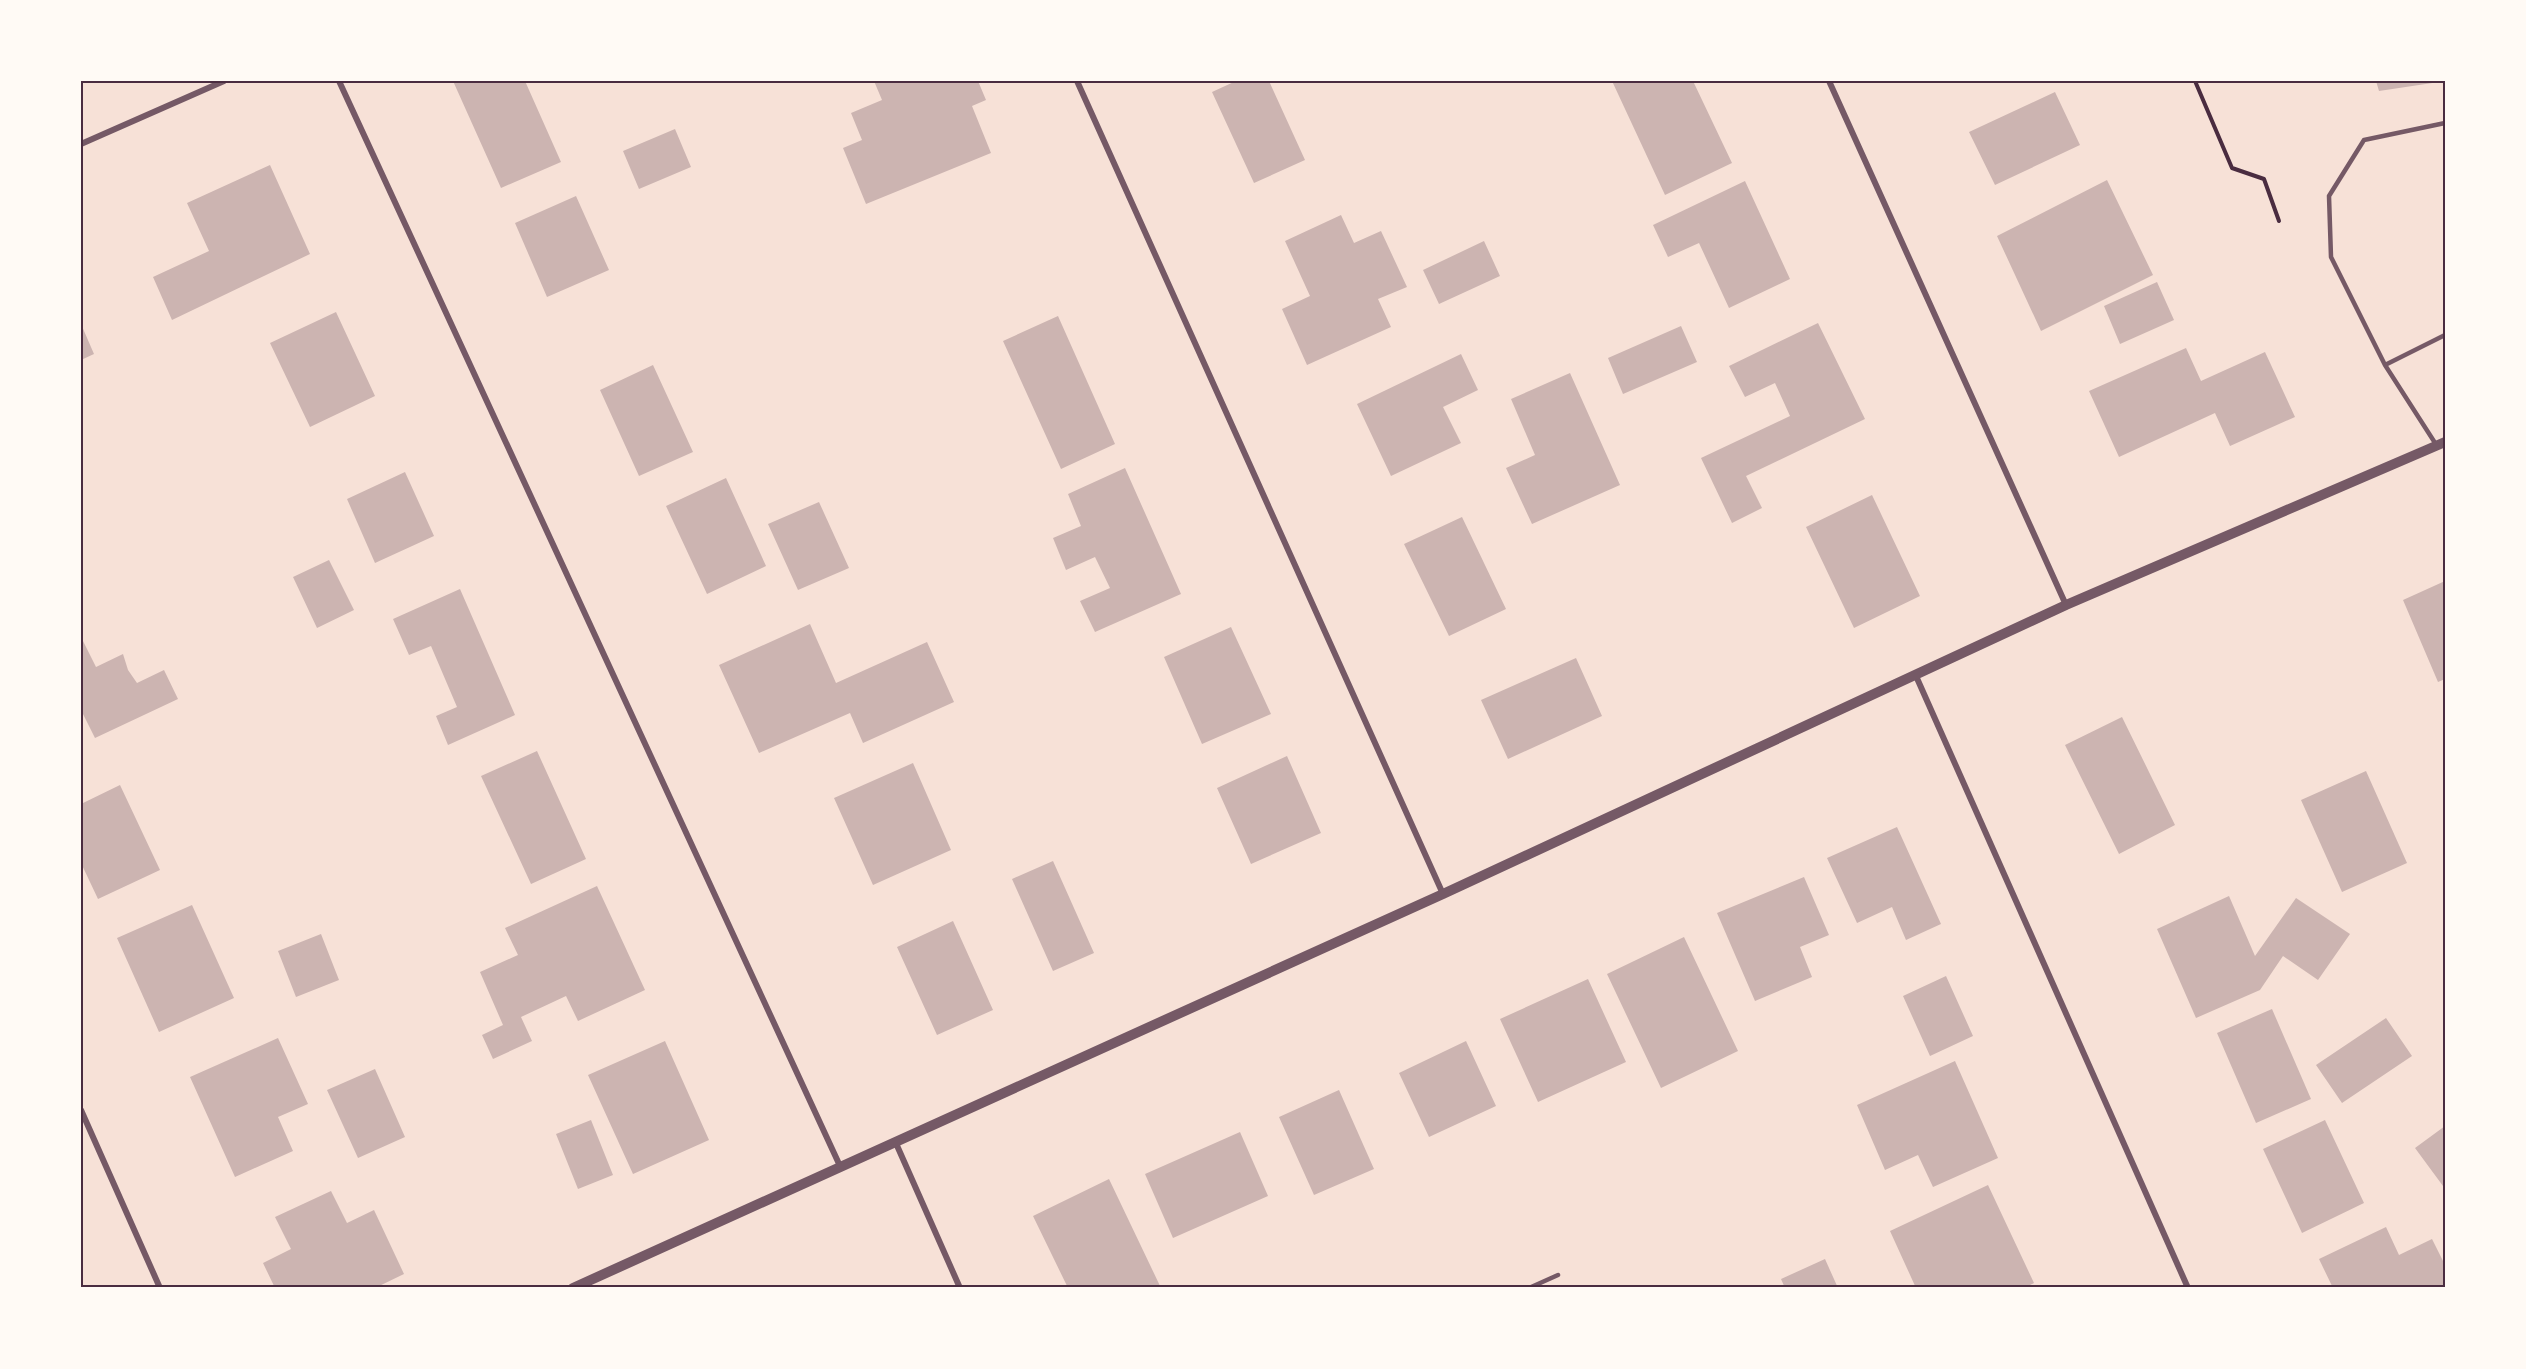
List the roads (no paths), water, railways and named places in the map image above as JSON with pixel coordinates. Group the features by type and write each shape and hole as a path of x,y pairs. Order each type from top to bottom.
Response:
{"street":[{"path":"81,144 224,81"},
{"path":"339,81 840,1166"},
{"path":"1077,81 1443,894"},
{"path":"1829,81 2066,605"},
{"path":"573,1288 1443,894 2066,605 2441,444"},
{"path":"1916,676 2188,1288"},
{"path":"81,1110 160,1288"},
{"path":"895,1141 960,1288"}],"lane":[{"path":"2441,444 2385,365 2331,257 2329,196 2364,140 2445,123"},
{"path":"2385,365 2445,335"},
{"path":"1529,1288 1558,1275"}]}
